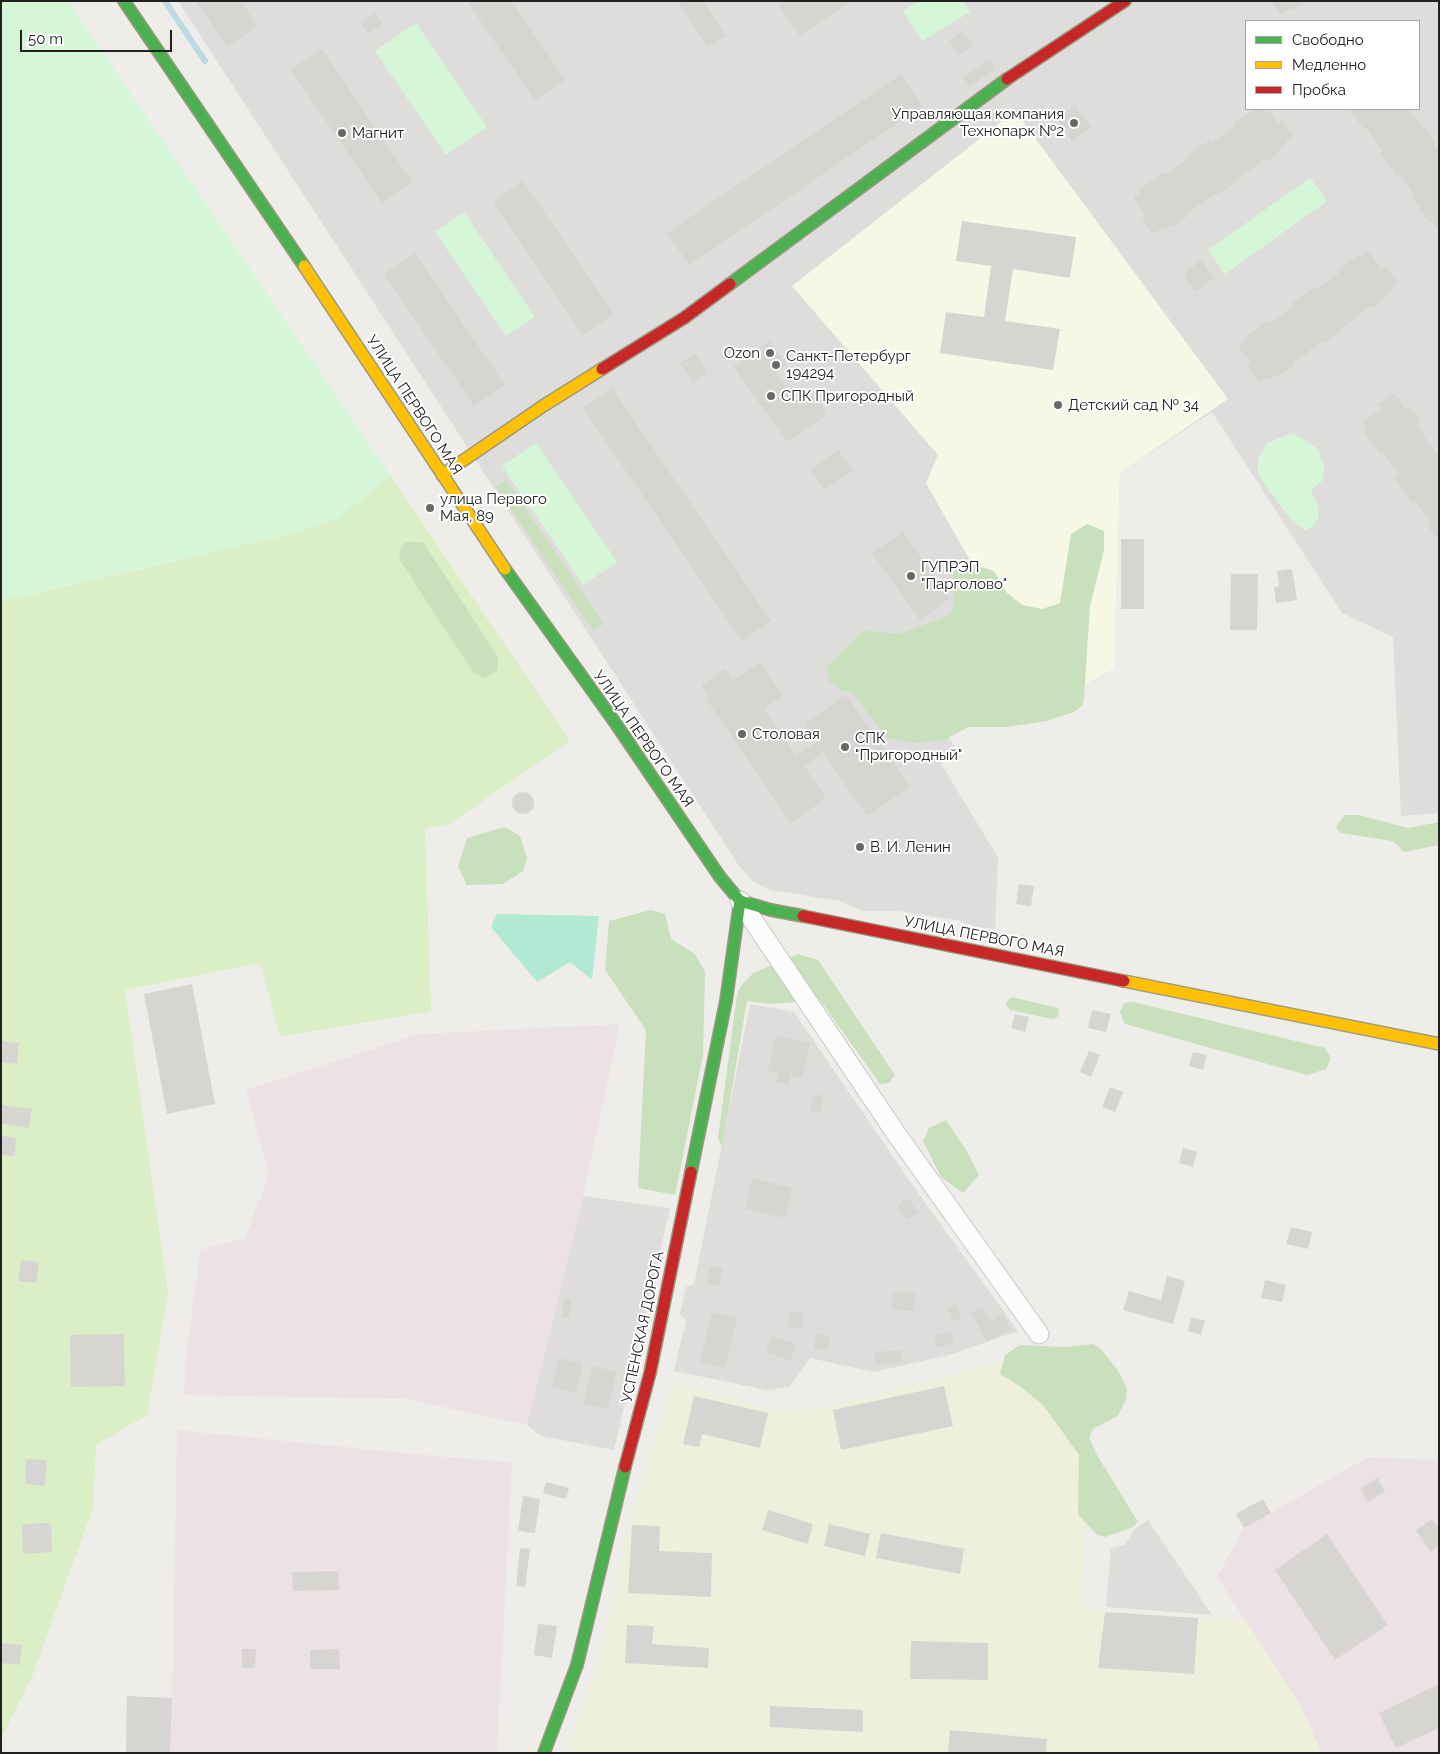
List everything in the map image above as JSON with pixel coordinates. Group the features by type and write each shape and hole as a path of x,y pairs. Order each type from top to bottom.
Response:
{"street":[{"name":"УЛИЦА ПЕРВОГО МАЯ","path":"124,1 317,284 490,548 616,724 720,877 740,901 770,910 1439,1044"},
{"path":"442,475 543,406 684,318 1009,77 1125,1"},
{"path":"740,901 894,1132 1039,1334"},
{"name":"УСПЕНСКАЯ ДОРОГА","path":"544,1753 577,1665 650,1373 726,1001 740,901"}],"shaded area":[{"path":"178,1 1439,1 1439,813 1401,816 1393,637 1342,613 1212,412 1120,473 1114,669 1093,681 906,673 958,751 941,764 998,857 995,929 976,927 957,920 898,911 862,911 840,901 770,890 753,881 739,866"},
{"name":"Детский сад № 34","path":"1015,111 1228,399 1120,473 1114,669 1051,703 926,483 938,455 792,286"},
{"path":"750,1004 794,1012 913,1186 1018,1331 949,1355 874,1372 810,1358 789,1387 767,1390 674,1371 686,1320 680,1314 686,1287 694,1284"},
{"path":"620,1024 583,1196 527,1425 405,1399 184,1395 186,1358 200,1250 245,1238 269,1174 246,1090 419,1034"},
{"path":"583,1196 670,1208 614,1450 541,1436 527,1425"},
{"path":"1027,1354 1122,1495 1084,1533 1082,1610 1246,1621 1295,1697 1307,1719 1321,1753 566,1753 599,1661 631,1520 672,1382 773,1411 825,1408"},
{"path":"177,1430 512,1462 497,1753 126,1753 127,1696 172,1698"},
{"path":"1368,1457 1439,1460 1439,1655 1420,1664 1439,1656 1439,1753 1321,1753 1307,1719 1295,1697 1217,1577 1244,1528 1236,1514 1263,1499 1271,1513"},
{"path":"1148,1520 1212,1615 1106,1607 1111,1548 1125,1545 1134,1530"}],"green space":[{"path":"1,1 68,1 390,475 338,519 287,535 1,601"},
{"path":"919,1 963,1 970,12 922,41 903,11"},
{"path":"416,23 487,127 446,155 375,51"},
{"path":"1310,178 1327,201 1225,274 1208,250"},
{"path":"464,212 535,317 506,336 435,232"},
{"path":"1293,433 1318,449 1324,466 1322,481 1313,488 1311,494 1317,502 1319,516 1313,527 1305,530 1293,522 1257,471 1259,457 1267,443"},
{"path":"536,443 617,562 583,585 502,466"},
{"path":"390,475 570,741 449,824 425,829 431,1011 280,1037 260,963 125,990 168,1293 147,1415 96,1445 93,1508 32,1677 1,1739 1,601 172,562 338,519"},
{"path":"506,480 604,624 593,631 496,487"},
{"path":"1087,524 1104,531 1104,550 1090,606 1084,698 1082,706 1074,712 1046,721 1007,727 969,727 944,740 913,743 886,737 852,692 843,691 829,682 827,666 863,630 899,634 948,616 954,608 953,574 958,566 967,563 994,571 1006,592 1022,605 1042,609 1060,603 1071,534"},
{"path":"407,542 423,542 498,657 498,670 485,678 473,672 399,559 401,547"},
{"path":"1345,815 1359,815 1408,828 1439,822 1439,845 1404,852 1393,841 1340,833 1336,826"},
{"path":"505,827 520,836 527,858 523,871 503,884 467,885 458,867 467,838"},
{"path":"651,910 665,914 671,939 695,954 705,972 703,1055 675,1195 638,1188 646,1030 605,970 609,921"},
{"path":"497,914 599,916 592,980 570,962 537,982 491,927"},
{"path":"798,954 818,960 895,1075 889,1083 880,1084 820,1000 772,1004 747,1001 722,1147 718,1138 737,995 741,986 753,973"},
{"path":"1012,997 1058,1008 1059,1016 1052,1019 1010,1010 1006,1005 1007,1001"},
{"path":"1133,1002 1325,1048 1331,1058 1326,1069 1307,1075 1132,1026 1124,1023 1120,1012 1124,1003"},
{"path":"946,1120 968,1153 979,1175 963,1193 941,1177 923,1141 929,1128"},
{"path":"1093,1344 1100,1348 1119,1372 1127,1389 1126,1399 1118,1416 1093,1429 1089,1438 1097,1455 1138,1522 1131,1528 1105,1537 1097,1535 1078,1514 1079,1455 1043,1405 1020,1386 1000,1374 1005,1355 1020,1345 1064,1347"}],"building":[{"path":"196,1 241,1 257,26 227,47"},
{"path":"467,1 512,1 565,80 535,101"},
{"path":"678,1 704,1 726,36 707,47"},
{"path":"782,1 852,1 800,36 778,4"},
{"path":"1271,1 1308,1 1290,11 1289,9 1281,15"},
{"path":"375,13 382,25 369,34 361,23"},
{"path":"962,31 973,46 959,55 949,40"},
{"path":"322,49 412,182 382,203 291,70"},
{"path":"990,59 996,68 970,87 963,77"},
{"path":"901,74 923,106 689,265 667,233"},
{"name":"Управляющая компания Технопарк №2","path":"1075,106 1091,127 1072,141 1057,119"},
{"path":"1253,110 1269,110 1278,123 1282,120 1293,136 1285,141 1287,143 1279,149 1281,151 1267,161 1265,159 1218,195 1217,193 1187,214 1188,216 1172,227 1171,225 1163,230 1162,228 1153,234 1142,218 1145,215 1133,197 1141,192 1139,189 1164,172 1165,175 1188,159 1186,156 1210,140 1211,143 1235,126 1233,124"},
{"path":"1350,110 1410,110 1423,128 1425,127 1439,151 1439,230 1432,221 1430,223 1413,199 1415,197 1399,174 1396,176 1380,153 1383,151 1366,128 1364,129"},
{"path":"523,181 614,314 583,335 493,202"},
{"path":"962,221 1076,237 1070,278 1013,269 1005,321 1060,329 1053,370 940,353 946,312 984,317 991,266 956,261"},
{"path":"1369,251 1381,269 1385,266 1398,283 1391,288 1392,291 1385,296 1386,298 1372,308 1371,306 1339,330 1340,332 1324,343 1323,341 1279,376 1277,374 1269,380 1268,377 1259,383 1247,366 1251,363 1238,346 1246,340 1244,338 1268,320 1270,323 1314,287 1315,290 1339,273 1337,270 1360,254 1362,256"},
{"path":"415,253 505,385 474,406 384,274"},
{"path":"1201,260 1214,278 1195,292 1183,274"},
{"path":"769,341 787,365 776,373 800,405 813,395 827,414 788,442 733,367"},
{"path":"695,353 708,372 693,382 680,363"},
{"path":"612,388 771,621 742,641 583,408"},
{"path":"1394,393 1405,409 1409,406 1420,421 1416,424 1437,455 1439,454 1439,541 1427,525 1431,523 1415,500 1412,502 1395,478 1399,475 1383,452 1380,454 1364,431 1367,429 1362,422 1381,409 1378,404"},
{"path":"838,450 853,470 825,490 810,470"},
{"name":"ГУПРЭП \"Парголово\"","path":"903,532 950,598 920,620 872,553"},
{"path":"1121,539 1144,539 1144,609 1121,609"},
{"path":"1292,569 1297,600 1276,603 1274,587 1279,586 1277,571"},
{"path":"1231,574 1258,574 1257,630 1230,630"},
{"name":"СПК \"Пригородный\"","path":"760,662 783,696 764,709 796,755 816,742 804,724 846,695 910,787 867,816 823,752 804,766 826,798 791,823 706,699 709,697 701,685 725,669 733,680"},
{"path":"523,792 533,799 534,803 527,813 523,814 513,807 512,803 519,793"},
{"path":"1019,884 1034,886 1031,906 1016,904"},
{"path":"192,984 215,1104 167,1114 144,994"},
{"path":"1092,1010 1111,1014 1106,1032 1088,1028"},
{"path":"1015,1014 1029,1017 1025,1032 1011,1028"},
{"path":"776,1035 810,1043 802,1078 791,1076 789,1085 775,1081 778,1073 768,1070"},
{"path":"1,1041 19,1043 17,1064 1,1062"},
{"path":"1089,1051 1100,1055 1091,1077 1080,1072"},
{"path":"1193,1052 1207,1055 1203,1070 1189,1066"},
{"path":"1110,1087 1123,1092 1115,1112 1102,1107"},
{"path":"814,1094 824,1096 820,1113 810,1110"},
{"path":"1,1105 32,1109 29,1128 1,1124"},
{"path":"1,1136 16,1138 15,1156 1,1155"},
{"path":"1183,1148 1197,1152 1193,1167 1179,1163"},
{"path":"752,1178 792,1188 785,1218 745,1209"},
{"path":"908,1198 918,1213 907,1220 897,1206"},
{"path":"1291,1227 1312,1232 1308,1249 1286,1244"},
{"path":"21,1260 39,1262 36,1283 18,1281"},
{"path":"710,1266 723,1268 720,1286 707,1284"},
{"path":"1167,1276 1185,1281 1173,1324 1123,1310 1129,1291 1161,1300"},
{"path":"1265,1280 1286,1285 1282,1302 1261,1298"},
{"path":"893,1292 915,1293 914,1311 892,1310"},
{"path":"564,1298 571,1299 569,1318 562,1317"},
{"path":"957,1305 961,1318 952,1321 948,1309"},
{"path":"982,1307 990,1321 1003,1314 1011,1329 987,1342 971,1313"},
{"path":"789,1311 803,1312 802,1329 788,1328"},
{"path":"712,1312 737,1318 725,1368 700,1362"},
{"path":"1191,1317 1205,1321 1201,1335 1188,1331"},
{"path":"951,1331 954,1343 937,1348 934,1336"},
{"path":"816,1333 830,1336 827,1350 814,1348"},
{"path":"124,1334 125,1386 71,1387 70,1335"},
{"path":"771,1336 796,1344 791,1361 765,1352"},
{"path":"901,1350 901,1363 876,1364 875,1352"},
{"path":"559,1358 583,1364 576,1393 552,1387"},
{"path":"592,1366 617,1372 608,1409 584,1404"},
{"path":"944,1386 953,1426 841,1450 833,1410"},
{"path":"694,1396 768,1413 760,1448 702,1434 699,1447 683,1444"},
{"path":"26,1459 47,1460 45,1486 25,1484"},
{"path":"1377,1478 1385,1491 1368,1502 1360,1489"},
{"path":"546,1482 569,1488 566,1499 543,1493"},
{"path":"523,1496 540,1499 535,1533 518,1531"},
{"path":"1263,1499 1271,1513 1244,1528 1236,1514"},
{"path":"768,1510 813,1524 808,1544 762,1530"},
{"path":"1432,1519 1439,1528 1439,1546 1431,1552 1416,1530"},
{"path":"51,1523 52,1552 23,1554 22,1524"},
{"path":"829,1524 870,1534 865,1556 824,1546"},
{"path":"632,1525 660,1526 659,1551 712,1553 711,1597 628,1593"},
{"path":"881,1533 964,1549 960,1574 876,1558"},
{"path":"1327,1534 1388,1625 1335,1660 1275,1570"},
{"path":"520,1548 530,1549 525,1587 516,1586"},
{"path":"338,1571 339,1590 293,1591 292,1572"},
{"path":"1105,1612 1198,1618 1194,1674 1098,1668"},
{"path":"538,1624 557,1626 552,1658 534,1655"},
{"path":"627,1625 654,1626 652,1644 709,1648 708,1668 625,1663"},
{"path":"911,1641 988,1643 988,1680 910,1679"},
{"path":"1,1643 22,1645 20,1665 1,1663"},
{"path":"242,1649 256,1649 255,1668 242,1668"},
{"path":"339,1649 340,1669 310,1669 310,1650"},
{"path":"1439,1684 1439,1728 1396,1748 1379,1713"},
{"path":"127,1696 172,1698 170,1753 126,1753"},
{"path":"770,1706 863,1710 863,1732 770,1727"},
{"path":"950,1730 1047,1739 1046,1753 948,1753"}],"waterway":[{"path":"165,1 205,61"}],"traffic: fast":[{"path":"124,1 304,266"},
{"path":"730,284 1007,79"},
{"path":"505,569 616,724 720,877 740,901 771,910 803,916"},
{"path":"691,1172 726,1001 740,901"},
{"path":"544,1753 577,1665 625,1467"}],"traffic: slow":[{"path":"304,266 505,569"},
{"path":"442,475 543,406 602,369"},
{"path":"1124,981 1439,1044"}],"traffic: jam":[{"path":"1007,79 1125,1"},
{"path":"602,369 684,318 730,284"},
{"path":"803,916 1124,981"},
{"path":"625,1467 650,1373 691,1172"}],"place":[{"name":"Управляющая компания Технопарк №2","path":"1074,123"},
{"name":"Магнит","path":"342,133"},
{"name":"Ozon","path":"770,353"},
{"name":"Санкт-Петербург 194294","path":"776,365"},
{"name":"СПК Пригородный","path":"771,396"},
{"name":"Детский сад № 34","path":"1058,405"},
{"name":"улица Первого Мая, 89","path":"430,508"},
{"name":"ГУПРЭП \"Парголово\"","path":"911,576"},
{"name":"Столовая","path":"742,734"},
{"name":"СПК \"Пригородный\"","path":"845,747"},
{"name":"В. И. Ленин","path":"860,847"}]}
